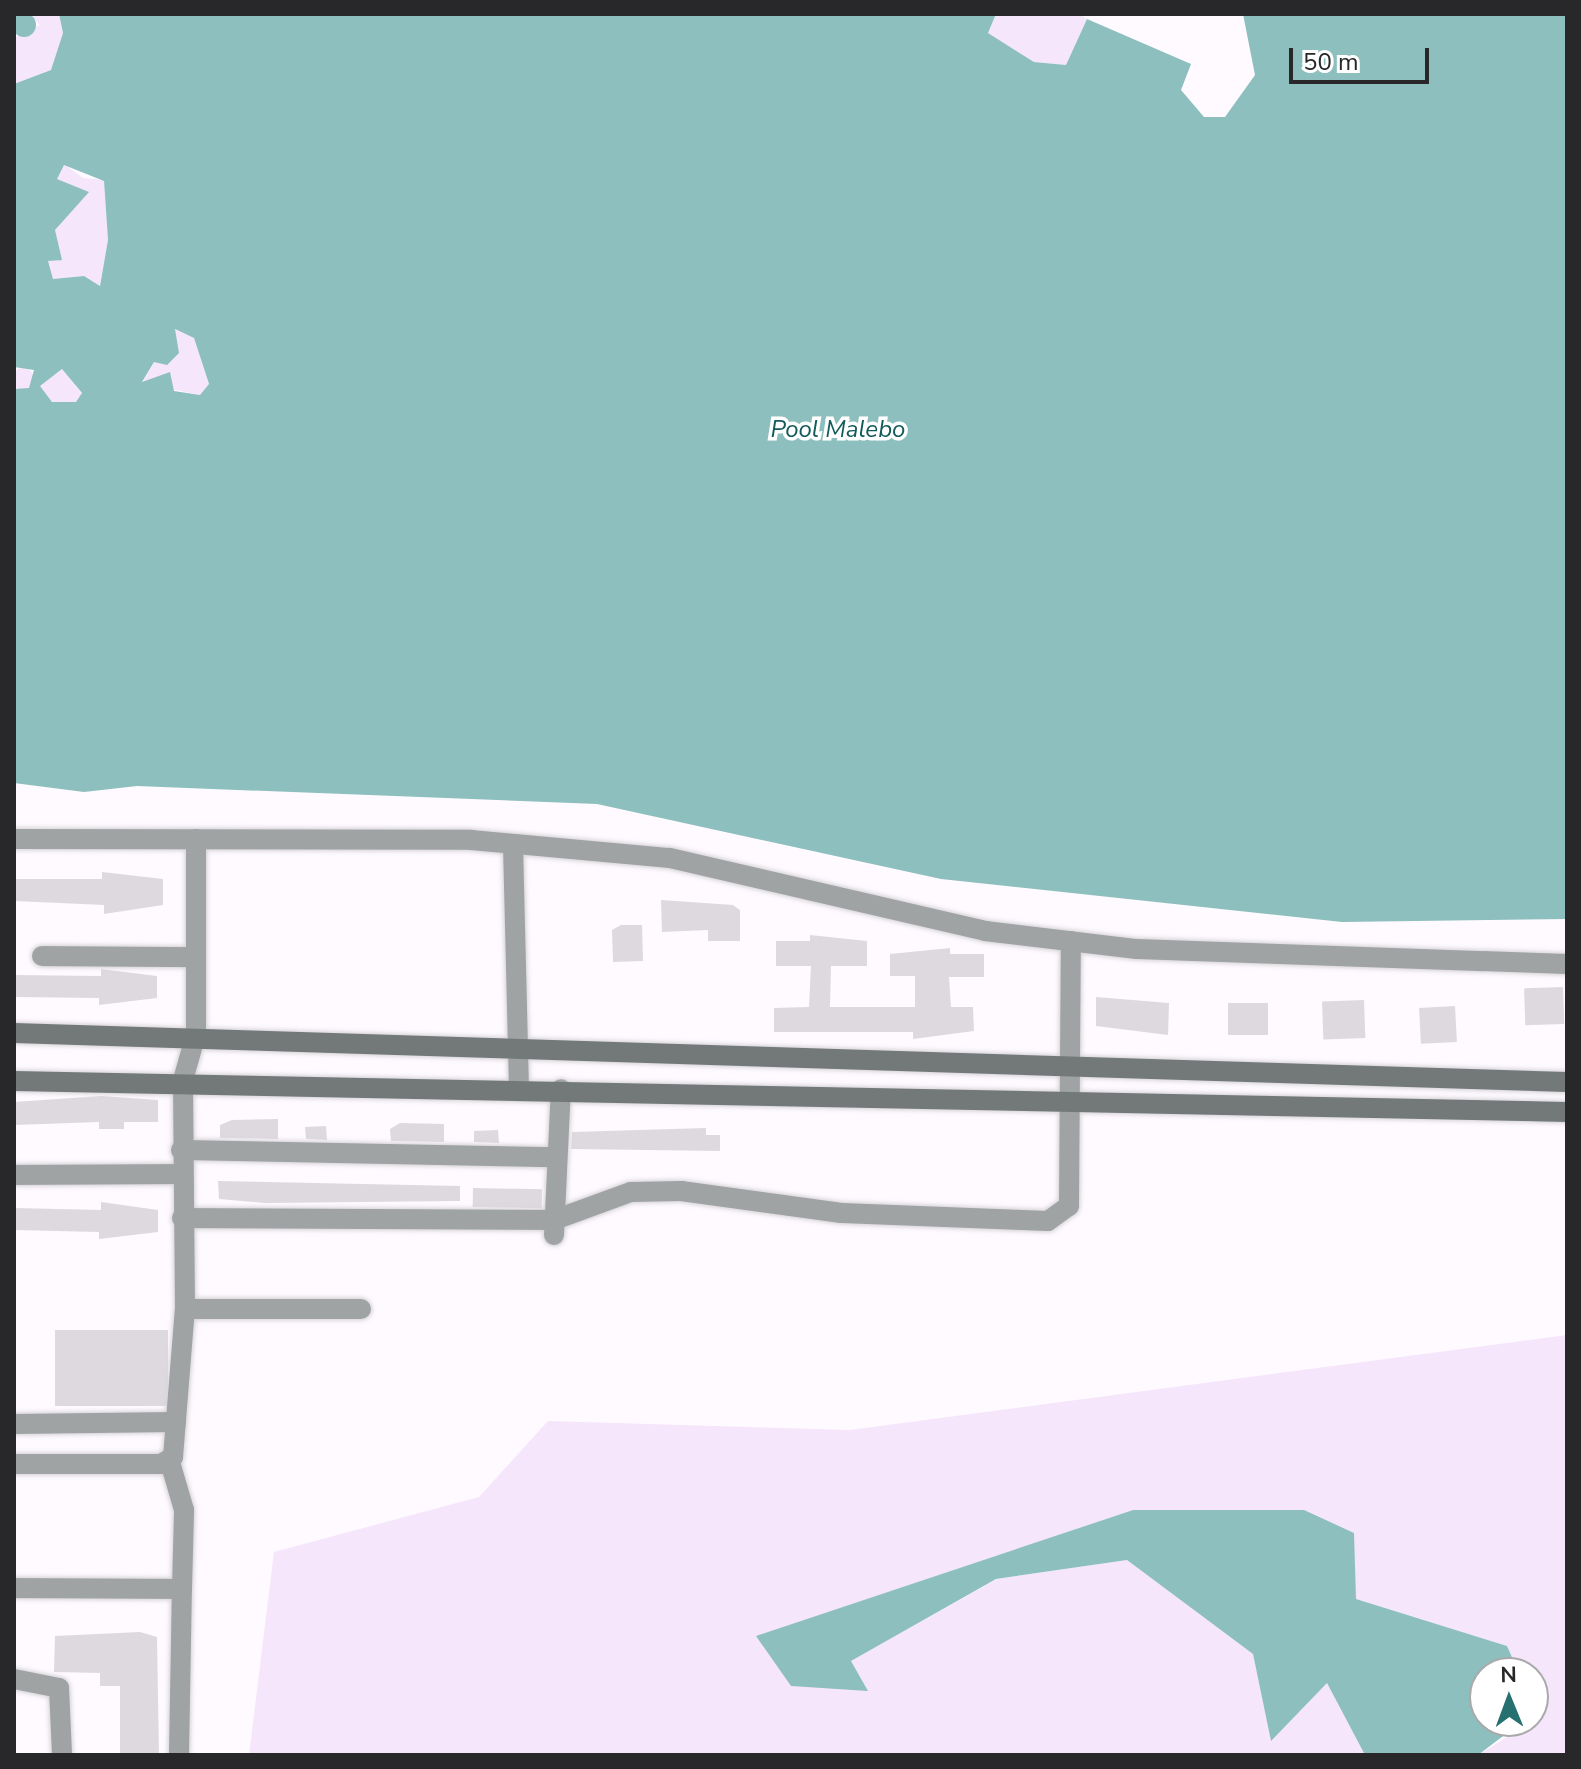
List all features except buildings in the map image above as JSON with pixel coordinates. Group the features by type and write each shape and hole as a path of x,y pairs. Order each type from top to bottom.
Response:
{"street":[{"path":"14,839 513,844 670,858 954,924 1071,941 1567,964"},
{"path":"179,1755 184,1510 170,1462 185,1309 181,1150 183,1080 196,1034 196,839"},
{"path":"513,844 519,1088"},
{"path":"182,1218 554,1227 631,1192 681,1191 842,1213 1048,1221 1069,1206 1065,1104 1071,941"},
{"path":"42,956 196,957"},
{"path":"14,1033 196,1034 518,1050 1068,1062 1567,1082"},
{"path":"14,1081 183,1080 1065,1104 1567,1112"},
{"path":"554,1227 561,1089"},
{"path":"181,1150 557,1157"},
{"path":"14,1175 181,1174"},
{"path":"185,1309 361,1309"},
{"path":"14,1424 176,1422"},
{"path":"14,1464 170,1462"},
{"path":"14,1588 182,1589"},
{"path":"14,1679 52,1681 59,1688 62,1755"}],"shaded area":[{"path":"29,14 59,14 63,33 51,70 14,84 14,38 40,25"},
{"path":"996,14 1079,14 1087,19 1066,65 1034,62 988,33"},
{"path":"64,164 83,178 104,180 108,240 100,286 84,276 53,279 47,260 55,230 88,192 57,179"},
{"path":"174,329 194,338 209,385 200,395 142,383"},
{"path":"23,368 31,371 34,379 31,387 23,390 15,387 12,379 15,371"},
{"path":"62,369 82,394 76,402 52,402 39,386"},
{"path":"1567,1335 1567,1755 1478,1755 1507,1737 1549,1737 1549,1657 1512,1657 1507,1646 1356,1599 1133,1510 757,1636 867,1690 851,1661 997,1579 1127,1560 1253,1654 1271,1740 1327,1683 1365,1755 249,1755 274,1552 479,1497 548,1421 850,1430"}],"water":[{"path":"24,13 33,16 36,25 33,34 24,37 15,34 12,25 15,16"},
{"name":"Pool Malebo","path":"59,14 996,14 988,33 1034,62 1066,65 1087,19 1191,64 1181,90 1204,117 1225,117 1255,75 1243,14 1567,14 1567,919 1342,922 941,879 597,804 137,786 84,792 14,783 14,389 29,388 34,370 14,367 14,84 51,70 63,33","holes":["64,165 104,181 108,240 100,286 84,276 53,279 48,261 62,260 55,230 89,192 57,179","175,329 194,338 209,384 200,395 174,391 170,372 142,382 154,362 167,365 179,353","62,369 82,393 76,402 52,402 40,386"]},
{"path":"1133,1510 1304,1510 1354,1533 1356,1599 1507,1646 1512,1657 1469,1657 1469,1737 1502,1737 1478,1755 1365,1755 1327,1683 1271,1741 1253,1654 1127,1560 996,1579 851,1661 868,1691 791,1686 756,1636"}]}
